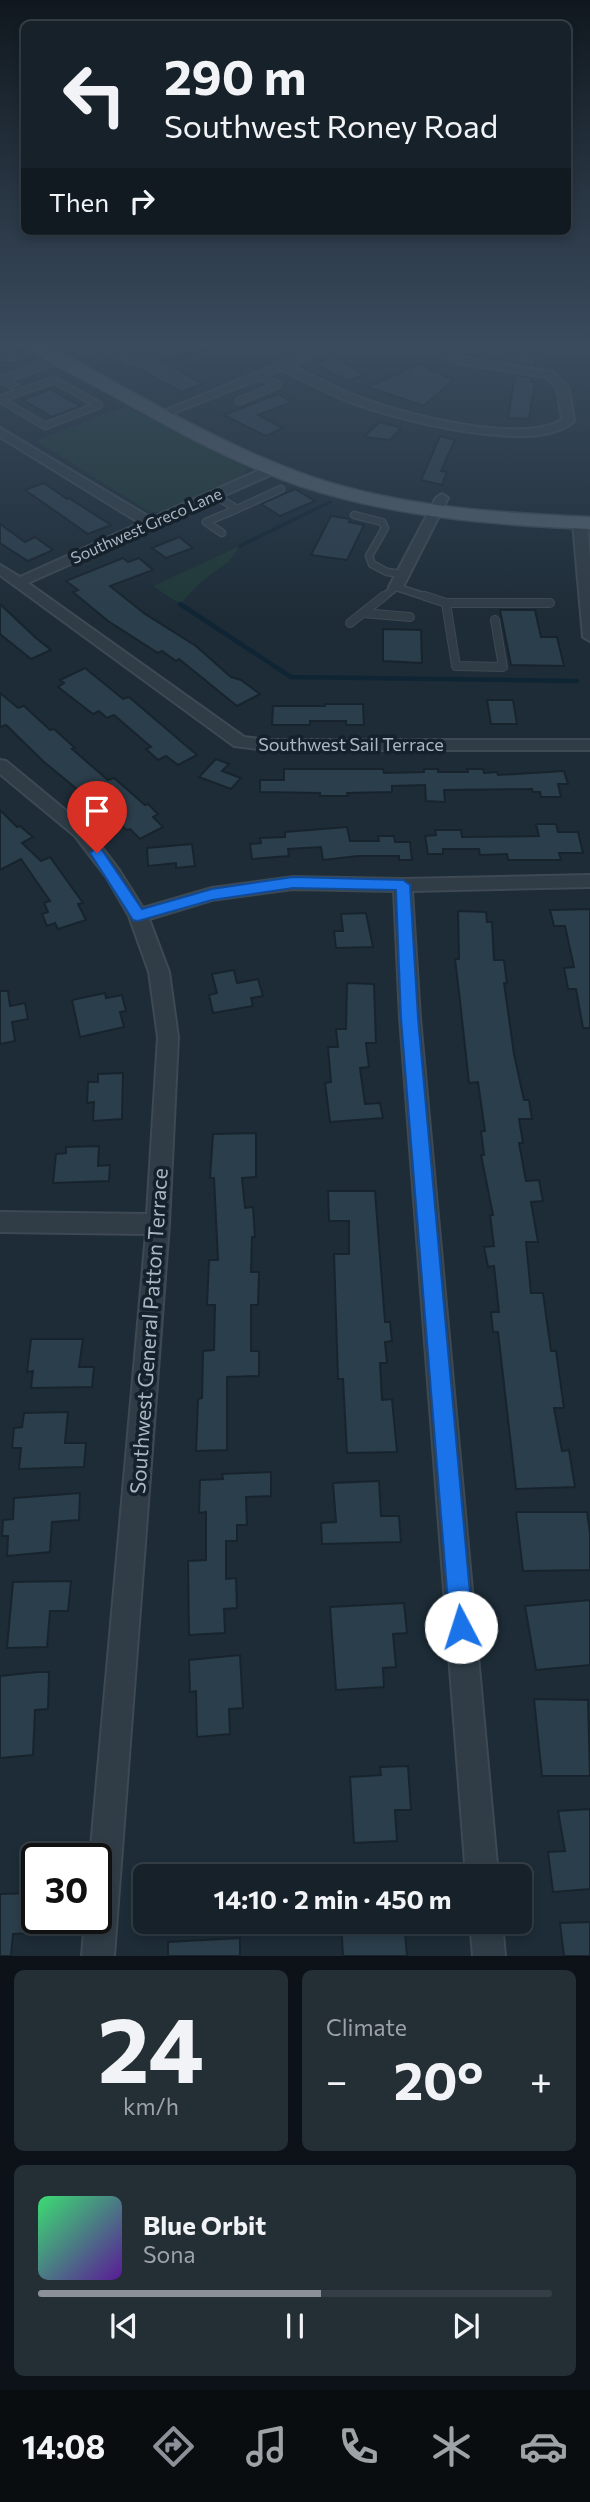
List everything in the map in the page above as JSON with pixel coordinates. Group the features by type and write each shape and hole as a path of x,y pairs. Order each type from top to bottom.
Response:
{"main road":[{"path":"196,433 218,446 273,469 339,490 438,504 499,517 587,518"},
{"path":"231,433 294,461 438,504"}],"street":[{"path":"2,433 149,523"},
{"name":"Southwest Greco Lane","path":"19,582 273,469"},
{"path":"399,580 438,504"},
{"path":"587,518 590,637"},
{"name":"Southwest Sail Terrace","path":"0,569 240,742 280,745 590,745"},
{"name":"Southwest General Patton Terrace","path":"0,765 81,832 113,874 138,916 159,972 168,1037 158,1224 98,1956"},
{"path":"138,916 212,894 293,883 403,885 590,881"},
{"path":"403,885 411,1032 481,1864"},
{"path":"0,1222 158,1224"},
{"path":"487,1934 489,1956"}],"lane":[{"path":"222,533 206,522 281,489"},
{"path":"214,495 237,509"},
{"path":"355,515 382,522 385,528 369,556 372,564 446,603 494,612 550,603"},
{"path":"350,623 399,580"},
{"path":"446,603 457,666 503,667 494,612"},
{"path":"363,613 410,617"}],"green space":[{"path":"56,433 179,433 247,468 243,477 161,512 150,512 36,441"},
{"path":"240,546 228,562 202,581 180,604 153,586"}],"building":[{"path":"368,433 396,433 390,440 364,437"},
{"path":"440,436 455,440 441,471 447,472 442,485 421,480"},
{"path":"44,483 111,525 88,534 25,490"},
{"path":"295,489 315,501 280,516 261,504"},
{"path":"331,516 350,519 349,522 364,525 347,560 311,555"},
{"path":"0,524 25,542 35,537 53,550 28,561 0,543"},
{"path":"179,537 193,548 166,558 152,548"},
{"path":"123,558 128,562 139,558 153,570 110,586 145,614 196,646 231,677 241,680 260,694 237,706 179,659 176,661 162,651 158,653 108,621 73,592 78,590 66,581"},
{"path":"0,604 51,650 31,659 0,634"},
{"path":"500,610 535,610 541,637 557,637 564,666 511,665"},
{"path":"383,629 421,630 422,663 383,661"},
{"path":"85,668 123,699 129,697 197,755 178,765 166,756 158,760 146,749 151,747 114,715 107,718 99,711 93,714 58,687 64,683 60,680"},
{"path":"0,693 18,708 24,706 50,730 54,729 75,748 72,749 108,780 114,778 145,805 148,804 158,814 153,817 163,827 140,839 44,762 6,725 0,727"},
{"path":"487,700 513,700 517,724 491,724"},
{"path":"363,704 364,725 346,725 346,721 310,721 310,725 272,725 273,706"},
{"path":"216,759 229,764 222,771 241,778 231,789 199,777"},
{"path":"284,769 383,769 384,773 424,772 424,769 468,772 467,769 483,769 484,773 497,772 498,775 564,771 568,784 558,784 561,797 541,797 540,792 533,792 532,789 444,790 445,802 426,801 425,785 392,786 392,792 347,793 348,796 260,792 260,780 284,780"},
{"path":"0,810 17,827 20,826 33,837 22,843 41,861 50,857 83,903 78,904 86,920 58,929 55,923 47,926 42,914 48,912 44,903 50,901 21,859 0,870"},
{"path":"536,824 556,824 558,832 578,832 583,853 559,853 561,860 508,860 507,854 480,855 479,849 443,849 443,854 428,854 425,836 436,835 435,830 461,830 462,837 539,836"},
{"path":"347,827 350,841 379,841 378,836 394,836 395,842 410,842 412,860 399,860 399,856 358,856 323,860 321,847 288,849 289,856 252,859 250,844 261,843 260,838 285,837 285,832"},
{"path":"192,844 195,866 176,868 176,863 148,866 147,848"},
{"path":"590,909 590,1028 583,1028 576,989 568,989 564,968 574,967 565,926 554,926 550,910"},
{"path":"458,911 486,912 487,922 492,922 494,960 504,960 507,983 504,983 514,1054 524,1100 529,1100 532,1119 519,1119 523,1143 519,1143 526,1181 539,1180 543,1201 531,1202 538,1242 526,1242 531,1293 543,1293 551,1351 556,1351 564,1408 554,1408 562,1451 569,1450 575,1487 516,1489 498,1332 493,1332 491,1312 499,1312 494,1266 488,1267 484,1247 494,1246 490,1215 493,1215 481,1155 484,1155 481,1131 485,1131 478,1082 469,1083 455,959 459,959"},
{"path":"366,913 373,947 336,948 334,931 343,931 341,914"},
{"path":"234,970 237,983 258,979 263,996 251,998 253,1006 213,1013 209,995 217,993 212,974"},
{"path":"347,983 374,984 376,1043 366,1043 369,1067 360,1068 365,1104 380,1103 383,1118 330,1122 325,1083 331,1082 328,1047 338,1047 336,1029 346,1029"},
{"path":"0,991 8,991 10,1006 25,1003 28,1019 12,1022 15,1041 0,1044"},
{"path":"105,993 106,998 122,995 126,1011 120,1012 124,1027 80,1037 72,1000"},
{"path":"123,1073 122,1119 93,1121 94,1102 87,1103 88,1082 98,1082 98,1074"},
{"path":"256,1133 256,1177 242,1178 245,1208 253,1207 255,1237 252,1237 251,1272 259,1272 258,1305 251,1305 251,1351 259,1351 259,1376 227,1377 227,1450 196,1451 198,1399 202,1398 203,1351 214,1350 215,1305 207,1305 209,1260 218,1260 214,1178 210,1178 213,1134"},
{"path":"99,1146 98,1166 110,1165 109,1181 53,1183 56,1154 66,1153 66,1147"},
{"path":"328,1191 375,1191 385,1322 390,1322 392,1341 385,1342 387,1363 380,1363 382,1400 392,1399 397,1452 347,1453 343,1379 338,1379 334,1254 349,1254 349,1221 329,1221"},
{"path":"31,1339 83,1339 79,1367 94,1367 92,1387 31,1388 33,1371 27,1372"},
{"path":"68,1412 65,1443 86,1443 84,1467 19,1469 21,1448 12,1448 14,1428 22,1427 24,1413"},
{"path":"271,1472 271,1496 246,1497 247,1525 237,1525 237,1541 226,1541 226,1579 236,1578 237,1608 224,1609 225,1633 189,1635 188,1561 206,1560 206,1512 199,1513 200,1480 223,1479 222,1474"},
{"path":"379,1481 381,1516 399,1516 401,1542 322,1544 321,1523 336,1522 333,1483"},
{"path":"80,1493 79,1520 52,1522 50,1552 7,1556 8,1536 2,1536 3,1520 13,1519 14,1498"},
{"path":"516,1512 587,1512 590,1570 523,1571"},
{"path":"71,1581 68,1611 50,1611 47,1647 7,1648 13,1582"},
{"path":"590,1600 590,1665 536,1670 525,1606"},
{"path":"404,1603 407,1633 393,1634 396,1667 383,1668 384,1687 336,1690 330,1607"},
{"path":"240,1655 243,1708 229,1709 230,1734 197,1737 196,1691 190,1692 189,1660"},
{"path":"49,1672 48,1709 35,1710 33,1755 0,1758 0,1676"},
{"path":"534,1699 588,1700 590,1776 542,1776"},
{"path":"408,1766 411,1810 395,1810 397,1841 354,1843 350,1777 381,1775 380,1767"},
{"path":"590,1809 590,1889 553,1892 548,1852 565,1851 558,1811"},
{"path":"21,1893 21,1934 13,1934 11,1956 0,1956 0,1894"},
{"path":"590,1922 590,1956 564,1956 560,1923"},
{"path":"342,1934 405,1934 407,1956 343,1956"},
{"path":"240,1938 240,1956 168,1956 168,1942"}],"waterway":[{"path":"240,546 330,502"},
{"path":"180,604 291,677 577,681"}],"route":[{"path":"97,853 138,916 212,894 293,883 403,885 410,1018 461,1627"}]}
